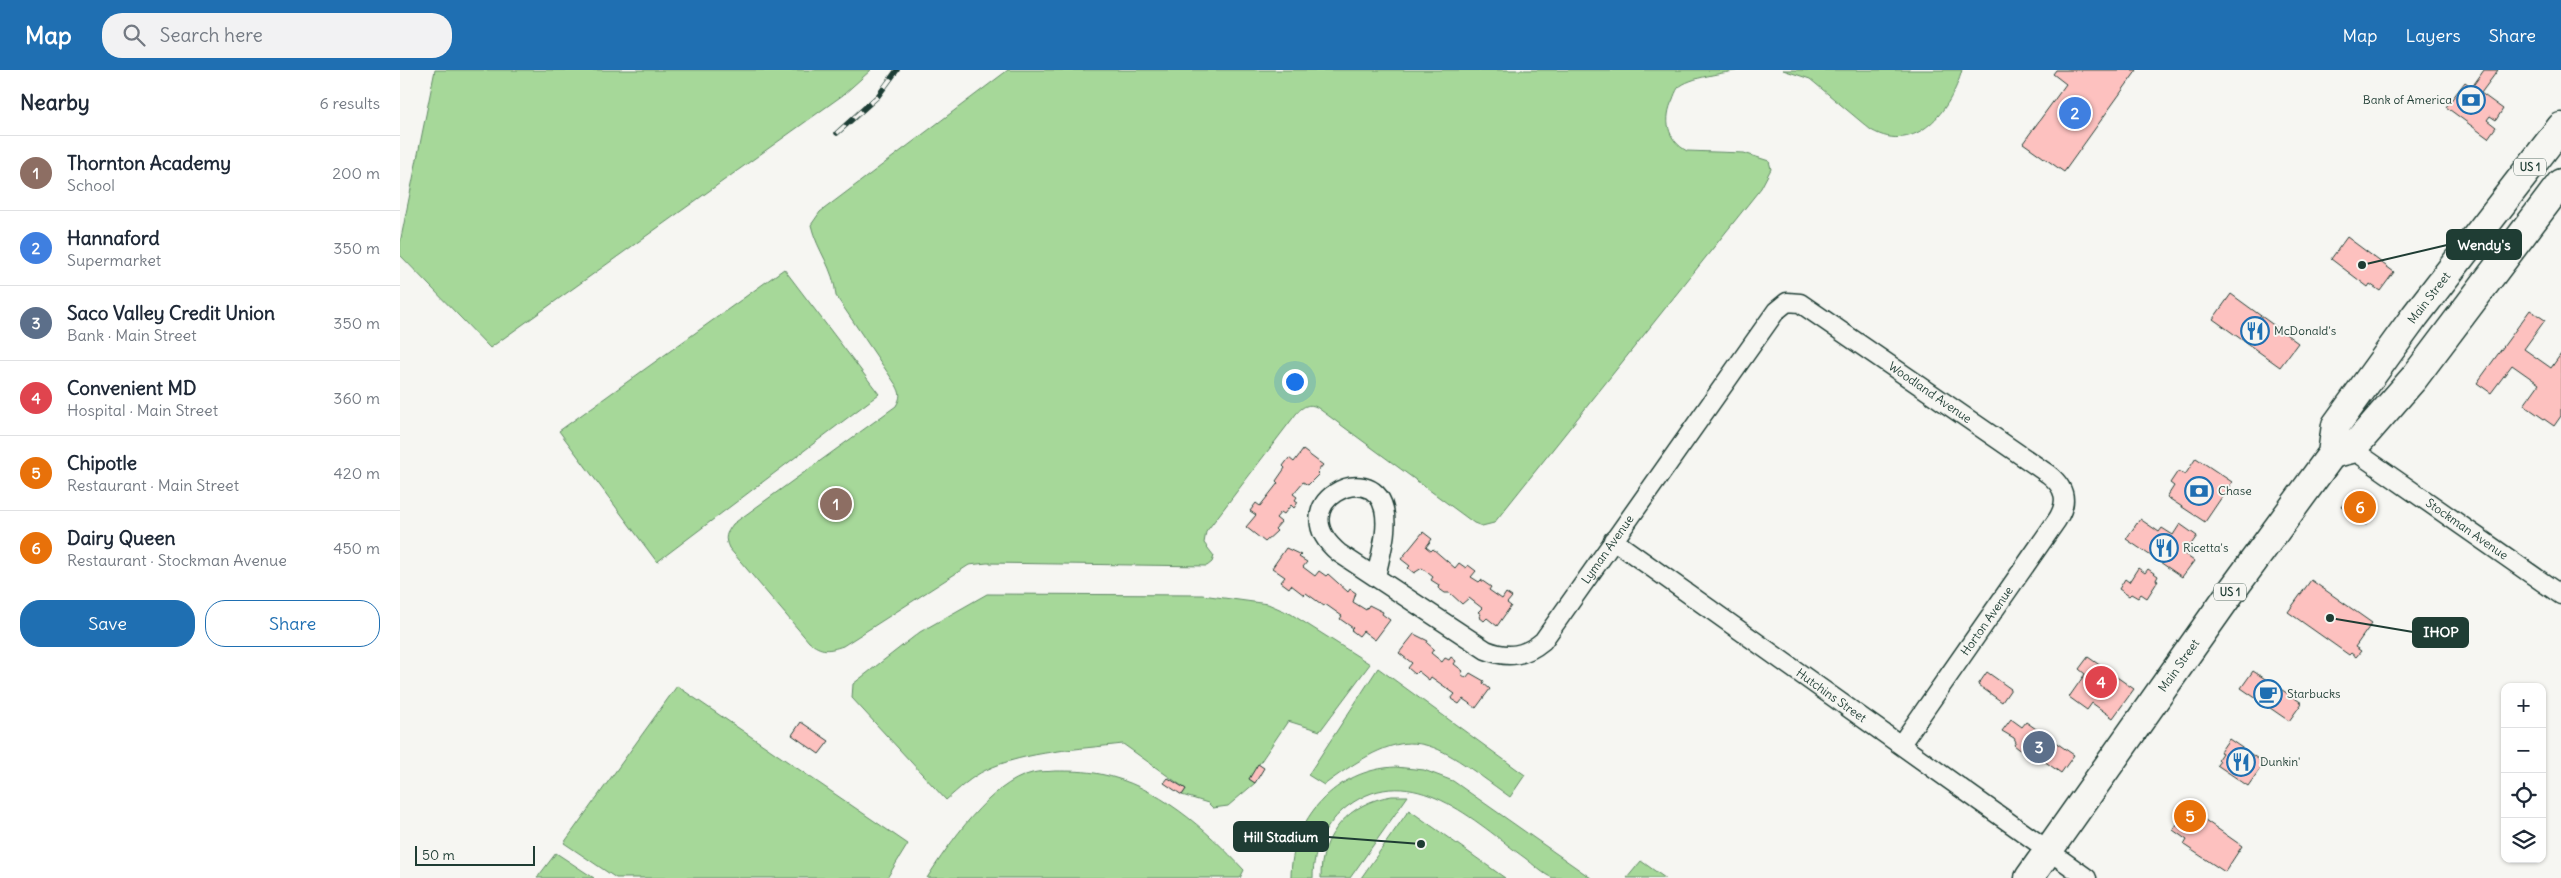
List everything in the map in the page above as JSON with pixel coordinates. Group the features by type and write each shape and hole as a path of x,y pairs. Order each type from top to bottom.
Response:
{"main road":[{"name":"Main Street","path":"2352,455 2336,425 2415,316 2561,127"},
{"name":"Main Street","path":"2029,878 2228,596 2352,455 2377,420 2414,378 2561,183"}],"street":[{"name":"Woodland Avenue","path":"1790,302 1800,303 1811,309 2048,474 2060,485 2064,495"},
{"name":"Lyman Avenue","path":"1376,577 1385,526 1383,506 1380,499 1368,489 1359,486 1342,488 1322,506 1319,519 1323,534 1339,553 1486,650 1500,655 1516,656 1530,651 1543,640 1771,317 1783,304 1790,302"},
{"name":"Stockman Avenue","path":"2352,455 2561,595"},
{"name":"Horton Avenue","path":"1901,744 2057,520 2064,506 2064,495"},
{"name":"Hutchins Street","path":"1614,540 2087,878"}],"green space":[{"path":"435,70 871,70 843,95 490,348 400,255 400,243"},
{"path":"1008,70 1740,70 1698,78 1678,88 1668,114 1671,135 1687,151 1744,153 1769,161 1771,169 1761,188 1494,523 1482,526 1474,523 1318,408 1309,405 1303,407 1296,414 1206,532 1204,543 1214,556 1212,562 1207,566 987,563 969,565 843,646 829,650 818,648 809,642 729,548 726,538 733,524 896,406 900,398 896,385 836,296 829,268 811,225 820,212"},
{"path":"1783,70 1962,70 1949,100 1929,125 1917,133 1903,137 1887,137 1871,130 1810,79"},
{"path":"784,269 879,394 657,562 559,431"},
{"path":"987,594 1202,595 1268,604 1291,614 1370,664 1320,731 1288,721 1249,779 1255,783 1228,806 1213,808 1208,803 1182,795 1186,789 1123,744 1053,752 1002,764 975,776 946,800 852,698 853,684 920,632"},
{"path":"1378,668 1525,775 1510,797 1438,749 1419,744 1400,744 1379,751 1354,764 1324,785 1308,775"},
{"path":"677,686 908,844 887,878 616,878 564,843"},
{"path":"1396,767 1424,770 1453,781 1591,878 1550,877 1464,813 1442,800 1419,792 1396,789 1372,793 1348,806 1333,820 1322,838 1315,857 1313,878 1291,878 1293,856 1299,836 1308,817 1321,801 1336,787 1354,777 1374,770"},
{"path":"1055,771 1100,774 1121,780 1161,798 1197,825 1244,870 1240,878 927,878 972,816 1001,789 1016,779 1032,773"},
{"path":"1392,796 1408,796 1350,878 1321,878 1322,862 1326,848 1340,823 1363,805 1377,799"},
{"path":"1409,810 1505,878 1361,878"},
{"path":"556,853 594,878 537,878"},
{"path":"1641,861 1665,878 1627,878"}],"building":[{"path":"2056,70 2137,70 2064,172 2023,143 2066,84 2053,74"},
{"name":"Bank of America","path":"2484,70 2498,70 2481,93 2503,109 2496,120 2490,116 2487,120 2496,127 2488,138 2446,107 2465,82 2472,87"},
{"path":"2347,237 2394,272 2380,291 2370,284 2368,287 2331,259"},
{"name":"McDonald's","path":"2231,294 2298,343 2280,367 2213,319"},
{"path":"2530,310 2545,320 2524,349 2551,368 2561,354 2561,416 2554,426 2524,405 2539,384 2512,365 2491,393 2477,383"},
{"path":"1303,450 1323,465 1317,472 1319,474 1308,485 1303,482 1293,494 1297,497 1295,500 1298,502 1294,508 1291,505 1284,514 1281,512 1276,518 1281,522 1275,529 1277,531 1265,542 1246,527 1256,515 1250,511 1256,503 1260,506 1278,483 1276,481 1289,458 1294,462"},
{"name":"Chase","path":"2196,458 2232,482 2205,522 2167,497 2174,486 2170,483 2178,471 2185,475"},
{"path":"2354,490 2378,508 2366,525 2341,507"},
{"name":"Ricetta's","path":"2140,519 2159,532 2162,528 2173,535 2180,524 2197,536 2184,554 2194,561 2182,577 2126,539"},
{"path":"1423,532 1432,539 1426,547 1431,551 1433,549 1455,568 1459,563 1466,568 1468,565 1476,571 1471,577 1479,582 1481,580 1491,587 1489,590 1502,599 1506,593 1512,597 1507,603 1511,606 1497,626 1487,618 1484,621 1479,617 1481,614 1478,612 1482,608 1469,598 1462,604 1450,593 1445,593 1438,588 1439,585 1431,580 1433,577 1422,568 1414,573 1408,568 1410,566 1401,559"},
{"path":"1286,548 1301,555 1299,557 1307,562 1303,567 1315,576 1319,571 1326,576 1328,574 1348,592 1350,589 1356,593 1353,602 1366,610 1369,605 1383,612 1382,614 1390,620 1375,640 1363,631 1359,636 1351,630 1353,628 1340,619 1342,616 1325,604 1324,606 1306,593 1304,595 1291,585 1289,588 1281,582 1285,577 1272,568"},
{"path":"2138,568 2145,573 2148,569 2158,576 2156,580 2158,581 2147,598 2141,594 2138,598 2131,594 2129,596 2119,589 2125,579 2129,582"},
{"path":"2311,580 2372,623 2355,647 2361,651 2356,657 2351,653 2349,655 2288,612"},
{"path":"1414,634 1428,641 1427,643 1434,649 1431,653 1442,662 1445,658 1449,660 1451,657 1456,661 1454,664 1463,671 1461,674 1466,678 1470,673 1484,681 1483,683 1490,689 1476,708 1463,699 1459,704 1451,699 1455,694 1431,677 1429,680 1418,671 1415,674 1408,668 1412,663 1399,653"},
{"path":"2088,657 2134,689 2113,718 2092,703 2087,710 2069,697 2085,674 2079,669"},
{"name":"Starbucks","path":"2253,671 2302,703 2289,721 2241,688"},
{"path":"1987,672 2011,689 2002,702 1978,685"},
{"path":"2011,719 2022,727 2026,722 2074,755 2061,773 2027,749 2024,753 2014,745 2016,742 2014,738 2002,731"},
{"path":"801,722 829,741 819,754 792,735"},
{"name":"Dunkin'","path":"2229,739 2264,763 2248,786 2217,765 2222,753 2220,752"},
{"path":"1258,764 1264,768 1255,783 1249,779"},
{"path":"1168,778 1186,789 1182,795 1164,783"},
{"path":"2188,808 2242,846 2225,872 2184,845 2187,840 2173,830"}],"railway":[{"path":"837,133 878,96 897,70"}],"place":[{"name":"Bank of America","path":"2471,100"},
{"name":"Hannaford","path":"2075,113"},
{"name":"Wendy's","path":"2362,265"},
{"name":"McDonald's","path":"2255,331"},
{"name":"Chase","path":"2199,491"},
{"name":"Thornton Academy","path":"836,504"},
{"name":"Dairy Queen","path":"2360,507"},
{"name":"Ricetta's","path":"2164,548"},
{"name":"IHOP","path":"2330,618"},
{"name":"Convenient MD","path":"2101,682"},
{"name":"Starbucks","path":"2268,694"},
{"name":"Saco Valley Credit Union","path":"2039,747"},
{"name":"Dunkin'","path":"2241,762"},
{"name":"Chipotle","path":"2190,816"},
{"name":"Hill Stadium","path":"1421,844"}]}
